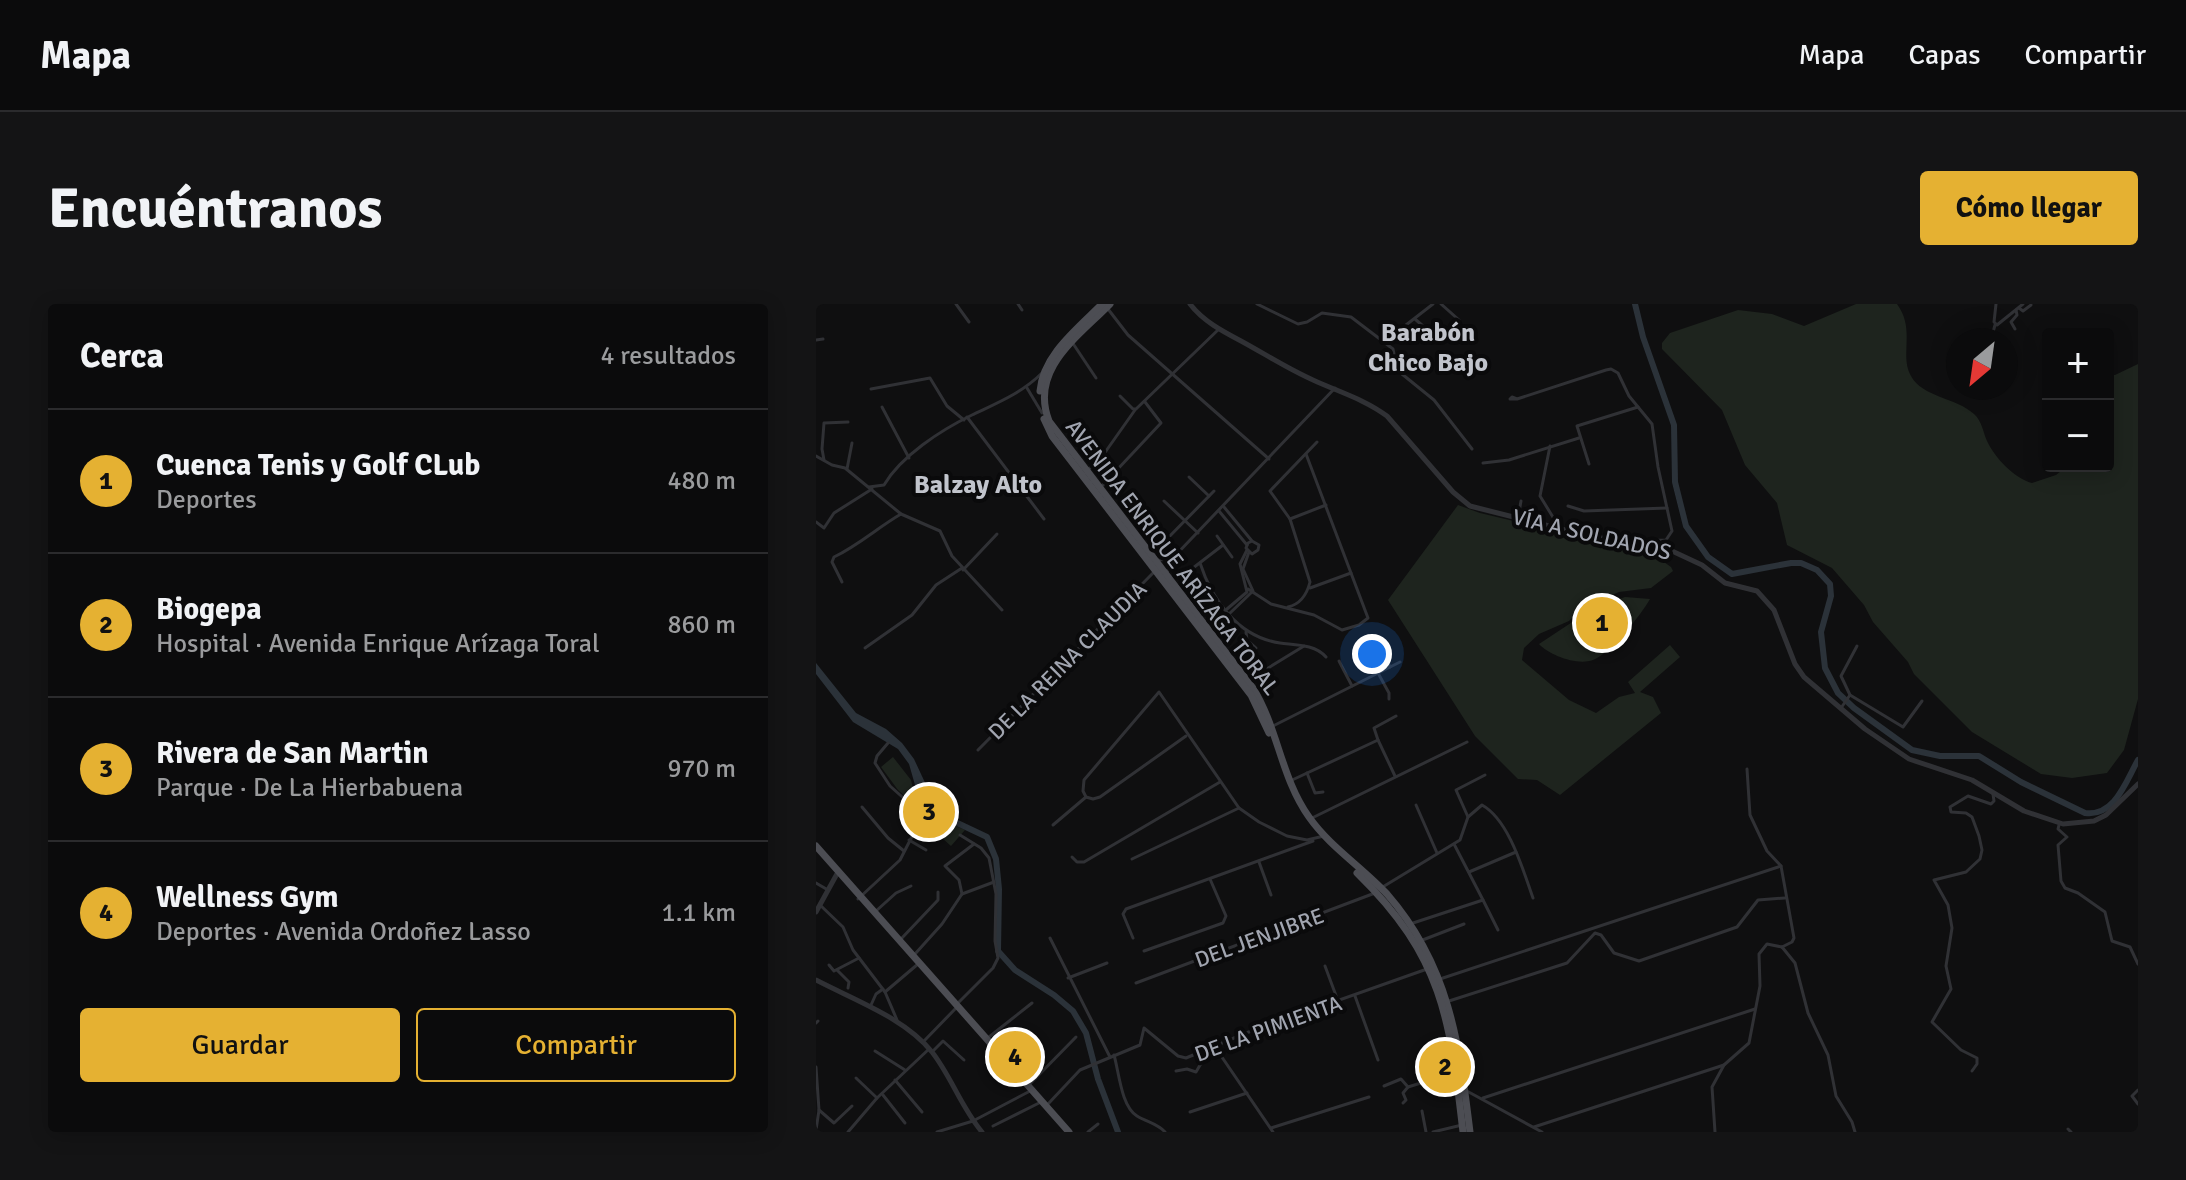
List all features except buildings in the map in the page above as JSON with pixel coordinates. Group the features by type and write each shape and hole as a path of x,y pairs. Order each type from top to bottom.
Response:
{"main road":[{"name":"AVENIDA ENRIQUE ARÍZAGA TORAL","path":"1106,305 1052,366 1044,388 1052,425 1155,571 1245,687 1270,727 1294,800 1319,838 1379,890 1410,924 1432,967 1443,1005 1470,1132"},
{"path":"1043,371 1055,353 1106,305"},
{"name":"AVENIDA ENRIQUE ARÍZAGA TORAL","path":"1043,371 1039,394 1042,413 1052,436 1100,488 1253,688 1290,781 1319,838"},
{"path":"816,846 837,874"},
{"path":"816,853 1069,1132"},
{"name":"AVENIDA ENRIQUE ARÍZAGA TORAL","path":"1379,890 1440,979 1448,1001 1459,1044 1462,1128"}],"street":[{"path":"956,304 969,322"},
{"path":"1018,304 1022,310"},
{"name":"VÍA A SOLDADOS","path":"1190,304 1219,329 1312,380 1363,400 1387,416 1464,502 1559,528 1626,543 1651,545 1685,555 1725,583 1746,587 1763,596 1774,610 1795,664 1804,677 1842,706 1865,729 1909,759 1960,775 2024,811 2063,824 2094,821 2106,815 2138,784"},
{"path":"1257,304 1298,324 1307,322 1319,313 1348,316 1395,352 1397,370 1434,400 1472,449"},
{"path":"1384,342 1433,304"},
{"path":"1415,319 1440,341 1459,320 1441,304"},
{"path":"1994,328 1996,304"},
{"path":"1995,325 2023,304"},
{"path":"1106,305 1128,335 1269,459"},
{"path":"2017,309 2023,311 2031,305"},
{"path":"2014,328 2011,322 2017,315 2017,309"},
{"path":"1083,469 1106,451 1135,410 1219,329"},
{"path":"816,340 823,339"},
{"path":"1072,342 1096,378"},
{"path":"1517,399 1611,369 1618,373 1627,393 1653,427 1672,531 1666,540 1626,543"},
{"path":"816,522 824,528 834,513 870,488 884,485 891,473 909,458 966,418 1027,388 1043,371"},
{"path":"871,389 890,388 930,378 947,406 966,418 1044,519"},
{"path":"1027,388 1042,413"},
{"path":"1167,573 1172,559 1335,388"},
{"path":"1120,396 1135,410"},
{"path":"1100,488 1161,423 1144,401"},
{"path":"882,407 909,458"},
{"path":"1589,464 1576,428 1579,424 1638,407"},
{"path":"824,460 824,423 848,422"},
{"path":"1483,463 1509,460 1579,438"},
{"path":"1284,608 1295,605 1310,582 1290,519 1270,491 1317,442"},
{"path":"847,469 852,443"},
{"path":"1550,446 1540,496 1558,521 1559,528"},
{"path":"1252,541 1243,569 1250,590 1271,604 1314,615 1342,630 1367,620 1369,615 1306,454"},
{"path":"816,456 847,469 901,514 940,531 952,556 1002,610"},
{"path":"1189,477 1209,496"},
{"path":"1163,543 1214,491"},
{"path":"1164,501 1198,533"},
{"path":"1518,518 1521,501"},
{"path":"1290,519 1326,505"},
{"path":"1219,511 1248,549 1256,553 1258,543 1252,541 1224,506"},
{"path":"1568,506 1584,511 1668,508"},
{"path":"842,582 832,562 834,557 860,544 877,527 901,514"},
{"path":"1149,519 1168,538"},
{"path":"865,648 912,615 936,585 963,569 997,534"},
{"path":"1217,536 1232,557"},
{"path":"1188,569 1223,545"},
{"path":"1157,560 1172,559"},
{"path":"1200,563 1211,590 1246,631 1265,639 1304,646 1326,657"},
{"name":"DE LA REINA CLAUDIA","path":"978,750 1155,571"},
{"path":"1308,589 1351,573"},
{"path":"1228,612 1250,590"},
{"path":"1246,631 1247,640 1256,648"},
{"path":"1260,673 1304,646"},
{"path":"1857,646 1841,676 1849,697 1903,727 1922,701"},
{"path":"1384,653 1390,667"},
{"path":"1339,661 1352,686"},
{"path":"1270,727 1400,662"},
{"path":"1378,673 1389,699"},
{"path":"1187,735 1100,797 1086,797 1084,780 1159,692 1239,808 1287,836 1319,838"},
{"path":"1842,706 1849,697"},
{"path":"1396,716 1374,728 1396,777"},
{"path":"1290,781 1378,740"},
{"path":"1310,819 1467,742"},
{"path":"859,898 892,870 921,815 890,786 875,763 888,743"},
{"path":"1747,769 1752,821 1767,851 1781,866 1794,938 1782,947"},
{"path":"1307,773 1315,793 1323,792"},
{"path":"1468,817 1456,790 1485,775"},
{"path":"1072,857 1077,862 1084,862 1220,782"},
{"path":"1972,1071 1977,1058 1961,1050 1932,1022 1952,983 1946,966 1952,928 1948,905 1934,880 1966,872 1978,863 1982,850 1972,817 1966,813 1953,813 1949,809 1968,796 1993,803 1992,791"},
{"path":"1053,825 1086,797"},
{"path":"1416,805 1437,853"},
{"path":"1498,930 1454,844 1462,838 1468,817 1484,806 1505,831 1533,898"},
{"path":"862,807 888,838 904,851"},
{"path":"1132,859 1239,808"},
{"path":"2063,824 2058,829 2067,837 2058,845 2061,881 2065,888 2104,910 2112,941 2130,947 2138,964"},
{"path":"923,1043 998,961 994,882 988,856 960,835"},
{"path":"1133,938 1123,914 1126,909 1319,838"},
{"path":"909,840 926,850"},
{"path":"962,894 959,880 946,865 974,844"},
{"name":"DEL JENJIBRE","path":"1136,983 1367,898 1454,844"},
{"path":"1469,872 1516,852"},
{"path":"1259,862 1271,895"},
{"path":"1440,979 1781,866"},
{"path":"816,912 837,874"},
{"path":"1144,951 1225,921 1226,916 1210,879"},
{"path":"912,957 942,924 962,894 994,882"},
{"path":"816,883 828,890"},
{"path":"871,911 911,886"},
{"path":"898,942 938,900 938,892"},
{"path":"1448,1001 1567,963 1595,933 1601,935 1614,953 1639,961 1737,927 1758,900 1785,898"},
{"path":"1410,924 1483,900"},
{"path":"820,905 843,927 859,958 884,991 899,1024"},
{"path":"1420,941 1464,924"},
{"path":"1050,938 1068,978 1112,1056 1132,1113 1165,1132"},
{"path":"1715,1132 1712,1087 1724,1065 1749,1043 1760,983 1759,954 1770,944 1782,947 1795,963 1808,1013 1828,1055 1833,1090 1855,1132"},
{"path":"837,970 859,958"},
{"path":"1068,978 1107,963"},
{"path":"869,1008 876,994 918,964"},
{"path":"829,965 849,982 848,988"},
{"path":"1325,966 1338,1001"},
{"name":"DE LA PIMIENTA","path":"1044,1103 1072,1076 1103,1059 1140,1045 1144,1028 1178,1056 1186,1058 1246,1033 1432,967"},
{"path":"816,980 899,1024 923,1043 982,1132"},
{"path":"1355,996 1378,1060"},
{"path":"986,1039 1032,1003"},
{"path":"1483,1098 1755,1009"},
{"path":"1004,1059 1029,1031"},
{"path":"937,1132 973,1121 1030,1088 1076,1037"},
{"path":"848,1132 905,1070 943,1041 964,1060"},
{"path":"1215,1047 1272,1130 1369,1097"},
{"path":"875,1051 905,1070"},
{"path":"1176,1071 1187,1069 1196,1072 1203,1060 1203,1053"},
{"path":"1534,1127 1724,1065"},
{"path":"816,1067 819,1110 816,1130"},
{"path":"1403,1103 1406,1100 1404,1090 1408,1087 1456,1072"},
{"path":"856,1078 877,1098"},
{"path":"1384,1086 1401,1079 1408,1087"},
{"path":"895,1080 922,1112"},
{"path":"1462,1090 1483,1098 1542,1132"},
{"path":"2138,1090 2132,1096 2138,1104"},
{"path":"882,1093 905,1123"},
{"path":"1190,1112 1247,1093"},
{"path":"993,1126 1044,1103"},
{"path":"819,1110 834,1123 852,1106"},
{"path":"842,1108 846,1112"},
{"path":"1422,1111 1426,1132"},
{"path":"1088,1132 1098,1124"},
{"path":"1433,1132 1462,1128"}],"shaded area":[{"path":"1856,304 1897,304 1906,323 1906,360 1916,383 1974,414 2000,460 2018,477 2032,483 2060,472 2114,472 2114,375 2138,364 2138,699 2124,750 2107,773 2072,778 2041,774 1972,732 1914,674 1908,662 1873,622 1864,605 1832,568 1787,545 1777,503 1745,465 1722,410 1662,349 1662,343 1670,333 1738,310 1772,314 1804,326"},
{"path":"1458,505 1654,555 1673,571 1651,588 1619,592 1581,609 1569,621 1539,634 1524,648 1522,660 1569,700 1596,713 1619,697 1635,693 1628,682 1670,645 1680,657 1640,692 1653,697 1661,713 1560,795 1537,780 1518,779 1475,736 1388,600"},
{"path":"1625,597 1650,599 1624,633 1593,660 1572,660 1556,655 1539,644 1592,609"},
{"path":"816,663 856,713 886,729 902,743 914,759 928,789 917,792 909,764 898,749 853,722 816,674"},
{"path":"893,757 911,780 914,792 950,823 965,830 951,846 924,822 924,814 898,790 881,767"}],"waterway":[{"path":"1635,304 1643,337 1674,425 1675,482 1686,526 1708,557 1732,574 1801,563 1817,570 1830,584 1831,596 1821,632 1825,668 1838,693 1854,708 1912,750 1940,756 1979,756 2021,782 2085,813 2095,813 2112,804 2138,760"},
{"path":"918,786 924,797 951,820 987,837 996,859 999,889 998,951 1015,970 1073,1011 1086,1033 1098,1079 1118,1132"}],"place":[{"name":"Cuenca Tenis y Golf CLub","path":"1602,623"},
{"name":"Rivera de San Martin","path":"929,812"},
{"name":"Wellness Gym","path":"1015,1057"},
{"name":"Biogepa","path":"1445,1067"}],"district":[{"name":"Barabón Chico Bajo","path":"1428,347"},
{"name":"Balzay Alto","path":"978,484"}]}
